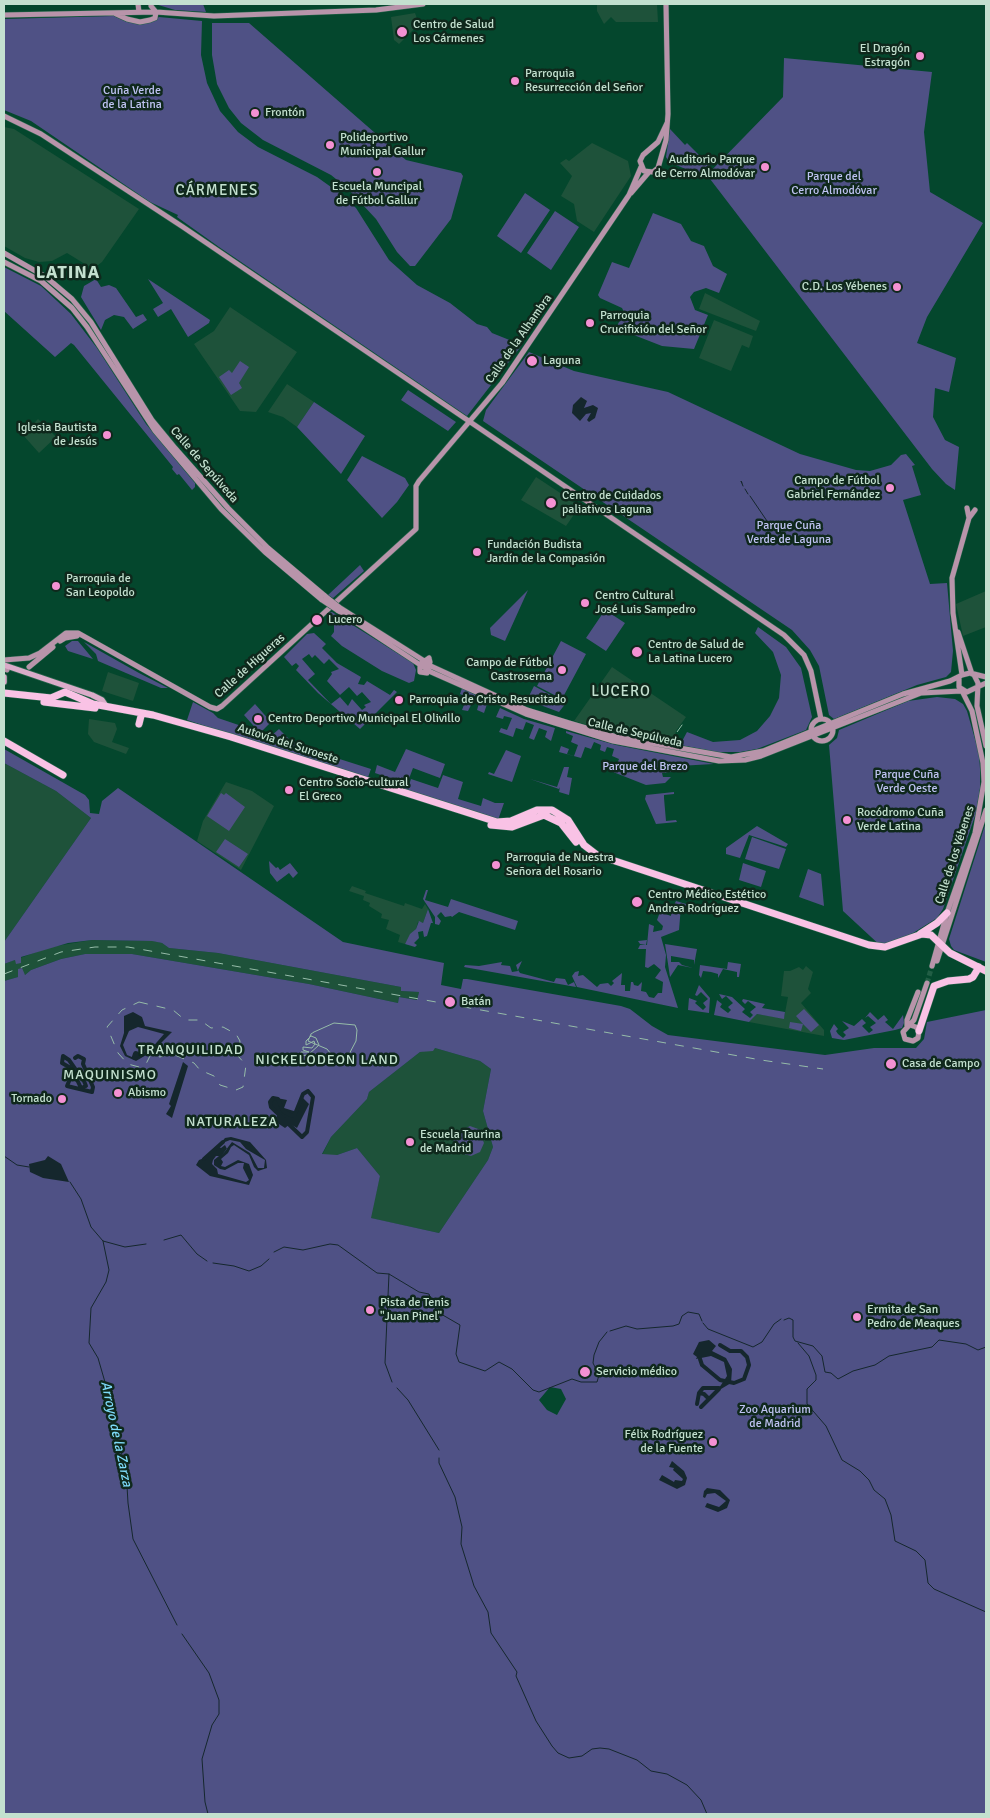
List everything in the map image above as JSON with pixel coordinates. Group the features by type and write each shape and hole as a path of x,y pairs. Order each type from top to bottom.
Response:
{"highway":[{"name":"Autovía del Suroeste","path":"4,693 51,698 62,693 72,694 93,704 140,712 231,737 495,824"},
{"name":"Autovía del Suroeste","path":"4,698 141,716 219,738 495,824"},
{"path":"139,724 141,716"},
{"path":"4,741 63,775"},
{"path":"495,824 511,821 536,810 552,810 568,820 588,849 610,859 870,944 886,947 918,935 938,922 947,913"},
{"path":"495,824 512,827 544,816 561,822 582,849 600,860 878,951 890,950 922,937 930,938 940,944"},
{"path":"918,935 931,935 950,953 986,975"},
{"path":"978,969 986,971"},
{"path":"918,1029 934,986 948,981 969,979 978,969"}],"main road":[{"path":"5,668 92,695 102,700 106,706"},
{"path":"4,677 4,682"}],"street":[{"path":"138,4 138,12"},
{"path":"4,15 164,12 214,16 380,10 423,4"},
{"path":"666,4 667,123 666,140 656,170 649,172 641,167 640,161 658,142 667,123"},
{"path":"150,5 156,12"},
{"path":"150,5 164,12"},
{"path":"113,13 140,22 155,18 156,12"},
{"path":"4,116 41,134 183,227 784,635 804,655 811,671 821,719 832,726"},
{"path":"647,153 655,154 660,161"},
{"name":"Calle de la Alhambra","path":"629,195 641,167"},
{"name":"Calle de la Alhambra","path":"410,535 417,525 416,486 502,383 629,195 649,172"},
{"name":"Calle de Sepúlveda","path":"4,253 46,277 72,299 91,322 152,420 175,448 228,508 268,548 324,598"},
{"name":"Calle de Sepúlveda","path":"4,262 30,273 58,294 87,326 155,431 221,509 265,552 338,608 429,668 526,714 613,741 719,761 745,760 761,756 903,694 960,676"},
{"path":"58,294 69,301 72,299"},
{"path":"967,508 969,518"},
{"path":"975,510 969,518 952,578 954,620 961,690 971,692 976,687 986,683"},
{"name":"Calle de Higueras","path":"4,660 20,660 32,657 66,633 78,633 210,707 217,709 410,535"},
{"path":"954,620 973,674 977,680 977,706 986,746"},
{"path":"29,667 65,638 83,636"},
{"name":"Calle de Sepúlveda","path":"421,662 420,672 427,673 429,668"},
{"path":"960,676 973,674 986,677"},
{"name":"Calle de Sepúlveda","path":"832,726 920,693 961,690"},
{"name":"Calle de los Yébenes","path":"934,966 947,913 975,833 984,782 983,762 974,719 961,690"},
{"path":"813,734 814,724 821,719"},
{"name":"Calle de Sepúlveda","path":"813,734 820,740 827,740 832,734 832,726"},
{"name":"Calle de los Yébenes","path":"940,944 986,810"},
{"path":"928,983 916,1040 907,1041 903,1032 908,1026 914,1020 928,983"},
{"path":"908,1026 907,1020 918,992"},
{"path":"908,1026 918,1029"}],"shaded area":[{"path":"597,4 657,4 658,22 616,22 611,17 604,24 597,11"},
{"name":"Centro de Salud Los Cármenes","path":"415,13 419,24 399,44 394,40 391,17"},
{"path":"4,127 14,129 139,209 102,262 93,269 67,253 52,261 39,262 25,258 4,246"},
{"path":"592,143 628,161 631,176 594,232 577,221 574,204 561,196 572,176 560,163 566,159 569,161"},
{"path":"705,293 760,321 756,331 699,309"},
{"path":"230,307 297,352 256,412 240,411 194,344 214,331"},
{"path":"714,320 753,336 749,348 742,345 731,371 699,358"},
{"path":"287,384 314,402 297,427 283,417 268,412"},
{"path":"581,397 587,401 584,408 593,405 598,408 595,418 589,422 587,420 591,413 586,414 580,421 572,413 573,405"},
{"path":"38,419 56,437 39,453 23,435"},
{"name":"Centro de Cuidados paliativos Laguna","path":"536,477 580,506 566,526 521,500"},
{"path":"986,591 986,627 963,636 956,604"},
{"path":"612,667 686,717 676,731 673,744 617,734 574,721"},
{"path":"108,672 139,683 133,701 102,691"},
{"path":"89,719 115,723 117,729 112,742 129,748 126,754 94,742 88,734"},
{"path":"4,763 56,791 91,818 4,942"},
{"path":"226,782 252,791 274,806 241,870 197,841 203,821"},
{"path":"352,886 366,891 365,893 404,906 405,903 422,909 425,904 428,909 423,923 418,922 416,929 405,944 398,942 400,935 386,929 389,920 381,918 382,914 369,906 370,903 363,900 364,896 349,891"},
{"path":"92,940 153,941 162,943 169,948 218,953 401,987 401,991 419,992 417,1000 399,997 398,1003 309,984 132,954 85,954 61,959 31,970 25,975 18,969 18,977 4,981 4,964 50,947"},
{"path":"806,966 813,972 808,989 811,993 801,1003 824,1030 824,1036 749,1022 757,1014 784,1018 788,997 781,996 784,971 790,971 799,967 803,970"},
{"path":"133,1012 142,1017 145,1026 172,1032 153,1051 136,1061 125,1056 120,1046 124,1033 124,1016","holes":["138,1027 164,1034 150,1050 132,1057 127,1055 123,1045 129,1031"]},
{"name":"Escuela Taurina de Madrid","path":"435,1048 480,1061 491,1069 483,1111 493,1147 488,1160 439,1233 370,1218 380,1176 357,1148 337,1155 322,1155 331,1137 367,1099 369,1092 420,1052"},
{"path":"183,1062 188,1066 172,1118 166,1114 171,1106 169,1104"},
{"path":"272,1097 287,1100 284,1108 297,1112 303,1098 309,1104 297,1128 290,1124 285,1128 273,1120 278,1115 269,1106"},
{"path":"231,1137 250,1142 266,1160 267,1168 258,1171 254,1167 249,1155 234,1145 221,1159 223,1162 221,1166 225,1167 238,1160 249,1164 253,1175 249,1185 210,1176 196,1165 199,1160 225,1145 227,1149 232,1142 250,1153 258,1168 264,1168 265,1160 246,1149 240,1142 230,1140 220,1144 225,1138","holes":["216,1156 219,1156 214,1160 214,1165 225,1170 238,1163 244,1163 243,1168 249,1180 246,1182 218,1174 217,1169 212,1164 213,1160"]},
{"path":"48,1156 61,1164 69,1182 43,1178 30,1172 29,1164 45,1160"},
{"path":"709,1340 716,1346 712,1351 726,1358 732,1369 731,1383 721,1389 719,1388 727,1376 724,1362 711,1356 696,1359 697,1357 693,1354 699,1342"},
{"path":"672,1461 684,1471 687,1478 685,1485 677,1489 659,1480 662,1475 674,1482 675,1480 682,1481 683,1479 673,1470 674,1468 669,1467"},
{"path":"707,1488 720,1490 730,1500 727,1508 718,1512 705,1507 707,1503 719,1507 726,1501 715,1493 707,1494 705,1498 703,1497 704,1491"}],"green space":[{"path":"155,4 203,4 206,12 175,10"},
{"name":"Cuña Verde de la Latina","path":"114,16 127,22 149,23 159,17 202,21 201,55 207,83 220,111 238,132 258,147 317,177 338,192 356,208 389,260 417,285 450,303 477,324 487,327 492,333 522,345 467,416 219,247 177,217 178,215 150,202 31,121 4,110 4,19"},
{"name":"Polideportivo Municipal Gallur","path":"212,23 249,23 406,160 461,173 463,176 451,219 415,266 410,266 397,252 376,219 346,187 331,175 263,140 241,123 229,108 217,84 212,55"},
{"name":"Parque del Cerro Almodóvar","path":"784,58 932,72 924,132 930,192 983,223 927,317 917,343 956,358 949,392 935,388 933,417 945,440 959,447 955,490 946,484 932,469 707,175 783,97"},
{"path":"670,129 685,145 687,143 711,167 702,176 669,162 666,157"},
{"path":"525,193 550,210 521,253 497,236"},
{"path":"555,211 579,227 551,270 527,253"},
{"path":"653,213 681,224 691,241 704,246 713,266 727,274 719,293 706,288 694,292 690,297 695,310 708,315 694,349 662,346 621,330 617,326 624,312 622,308 600,298 598,295 612,262 629,268"},
{"path":"4,267 41,286 71,314 97,348 146,424 195,483 195,487 192,490 179,474 177,475 172,469 173,467 74,345 71,343 55,357 4,311"},
{"path":"96,279 101,287 109,285 116,288 136,317 143,314 147,320 133,329 124,317 114,315 105,320 101,330 81,297 84,286"},
{"path":"148,279 210,320 209,323 188,337 171,309 158,317 153,309 163,303"},
{"name":"Parque Cuña Verde de Laguna","path":"529,352 574,371 668,392 800,454 856,470 870,471 891,465 901,455 906,454 915,465 912,466 921,495 903,500 930,584 947,583 953,651 951,672 946,677 917,685 834,719 829,715 819,666 810,650 792,630 483,421 486,410"},
{"path":"240,361 249,367 239,383 242,388 231,395 219,377 229,370 232,373"},
{"path":"408,390 456,422 448,431 401,400"},
{"path":"314,402 365,436 341,474 297,427"},
{"path":"362,456 405,478 409,485 382,518 347,480"},
{"path":"360,565 364,571 333,598 328,595"},
{"path":"528,590 505,641 491,635 490,628"},
{"path":"605,610 625,623 606,651 586,638"},
{"path":"332,612 413,663 416,670 414,681 409,683 382,671 342,646 331,636 334,632 334,621 328,613"},
{"path":"758,627 786,647 801,668 812,717 806,730 757,749 740,752 717,752 680,745 687,732 713,742 740,740 757,731 770,716 779,698 781,675 773,652 755,633"},
{"path":"314,633 326,644 322,648 337,663 361,677 358,684 364,685 367,681 390,695 394,690 397,692 360,729 318,693 296,670 299,666 296,663 292,666 284,657 307,634","holes":["309,654 312,658 315,655 324,664 329,659 339,669 331,672 332,674 327,681 340,695 349,687 357,696 362,692 371,702 364,705 366,707 362,710 352,699 348,706 340,697 331,704 308,680 315,674 302,659"]},
{"path":"72,641 78,641 93,659 68,651 65,646"},
{"name":"Campo de Fútbol Castroserna","path":"561,641 586,654 562,699 537,686"},
{"path":"84,642 168,688 161,688 98,661 96,654"},
{"path":"534,686 566,703 559,712 527,700"},
{"path":"462,688 488,701 484,713 477,710 479,703 473,701 468,711 462,710 467,697 460,694"},
{"name":"Parque Cuña Verde Oeste","path":"937,697 955,699 963,704 967,711 979,753 980,789 976,813 943,909 937,918 891,947 884,949 843,911 829,745 837,738 839,730 908,701"},
{"path":"193,702 213,713 218,718 271,736 279,729 289,739 305,748 371,769 367,780 187,720"},
{"name":"Centro Deportivo Municipal El Olivillo","path":"255,704 271,722 260,733 244,715"},
{"path":"500,708 524,719 555,728 551,741 545,737 547,731 539,728 534,740 529,738 534,725 526,722 523,730 516,728 513,737 499,732 501,728 507,730 512,718 504,716 503,719 496,717"},
{"name":"Parque del Brezo","path":"566,731 616,745 714,764 678,766 678,771 662,773 663,777 671,777 665,783 646,785 608,770 608,767 615,769 619,759 612,756 614,749 607,747 605,752 600,750 601,745 594,742 591,749 585,747 581,758 559,752 561,746 569,749 567,754 574,756 578,745 571,742 573,736 566,733"},
{"name":"Casa de Campo","path":"4,749 85,795 89,800 90,813 99,814 102,801 118,788 343,942 444,963 441,985 461,989 463,979 467,979 621,1006 630,1009 652,1026 668,1035 825,1055 874,1048 916,1048 924,1039 927,1022 986,1010 986,1814 4,1814 4,981 18,977 18,969 22,968 25,975 31,970 61,959 85,954 132,954 309,984 398,1003 399,997 417,1000 419,992 401,991 401,987 218,953 169,948 162,943 152,941 92,940 68,943 21,957 21,963 16,964 15,960 4,964 4,942 91,818 56,791 4,763","holes":["435,1048 480,1061 491,1069 483,1111 493,1147 488,1160 439,1233 371,1218 380,1176 357,1148 337,1155 322,1154 331,1137 367,1099 369,1092 420,1052 433,1051","550,1387 561,1389 566,1399 557,1415 547,1410 539,1400"]},
{"path":"406,749 445,764 440,778 413,768 407,784 375,773 377,765 395,772"},
{"path":"506,750 521,756 512,782 488,774 489,772 494,774"},
{"path":"564,767 569,767 567,777 572,778 569,795 559,792 560,787 559,789 530,779 557,787"},
{"path":"443,775 463,782 458,799 481,806 483,798 495,803 504,803 498,820 394,786 395,783 408,788 411,779 438,788"},
{"path":"674,792 674,794 664,795 666,821 676,820 677,822 656,824 645,799 646,795"},
{"path":"221,793 224,795 226,793 245,807 229,831 207,816"},
{"path":"986,822 986,962 954,950 949,939"},
{"path":"757,826 788,844 786,847 749,835 740,858 726,854 726,848"},
{"path":"752,837 786,849 779,869 745,859"},
{"path":"225,839 248,854 239,867 216,852"},
{"path":"269,861 280,870 290,863 298,873 293,878 289,873 277,882 270,873"},
{"path":"743,863 766,871 761,887 739,880"},
{"path":"808,869 821,874 824,906 799,897"},
{"path":"426,890 428,890 425,900 448,907 451,899 518,921 515,930 459,912 452,917 445,917 441,912 437,916 441,921 439,925 435,924 435,917 423,899"},
{"path":"676,901 686,904 687,907 681,906 679,930 661,937 666,955 665,967 678,1008 577,987 572,976 575,972 579,971 578,976 583,975 597,987 600,984 608,983 611,986 614,983 612,981 622,973 621,985 625,985 625,991 630,991 631,982 638,986 642,982 641,991 654,998 658,993 662,993 663,982 655,978 661,970 654,964 648,968 645,967 646,949 638,949 640,945 647,945 649,924 654,926 653,932 662,930 663,926 657,920 660,912 671,916 671,911"},
{"path":"428,909 433,923 431,923 427,936 424,937 423,931 418,932 419,938 414,943 417,945 415,947 405,944 410,934 416,929 419,921 423,923"},
{"path":"647,940 646,945 640,944 638,941"},
{"path":"665,944 697,949 694,965 694,960 671,956 671,962 679,962 682,965 693,968 678,965 670,977"},
{"path":"522,961 518,970 520,973 554,982 556,978 565,979 568,985 574,982 576,987 464,967 465,965 479,966 502,962 501,965 510,966 512,972 518,971 516,965"},
{"path":"728,962 741,964 739,977 737,977 737,972 723,969 718,978 718,974 711,972 703,971 701,978 699,975 700,965 727,969"},
{"path":"699,985 710,998 709,1013 688,1010 689,998 697,1001 695,1003 703,1010 706,1007 703,1003 708,999 701,992 697,996 695,995"},
{"path":"719,994 732,997 745,1009 742,1012 750,1018 753,1015 750,1012 756,1007 748,1001 745,1004 742,1001 743,999 765,1004 762,1008 785,1012 784,1019 757,1014 749,1022 714,1015 717,1000 722,1004 720,1007 728,1013 731,1010 728,1007 733,1003 726,996 722,999"},
{"path":"804,1009 819,1025 811,1032 796,1016"},
{"path":"870,1012 878,1020 884,1015 888,1020 885,1022 893,1029 903,1015 904,1023 902,1028 844,1040 832,1038 830,1031 834,1024 838,1029 836,1031 838,1034 843,1038 846,1035 843,1032 849,1028 842,1021 854,1026 862,1019 866,1023 862,1026 869,1033 873,1030 870,1027 876,1023 868,1016 865,1018"},
{"path":"790,1022 803,1024 801,1031 789,1028"},
{"path":"470,1126 481,1130 480,1133 484,1143 480,1152 471,1156 464,1154 459,1143 453,1142 456,1133"}],"waterway":[{"path":"742,483 741,481 743,486"},
{"path":"745,489 748,494"},
{"path":"750,496 767,521"},
{"path":"770,525 774,529"},
{"path":"75,1058 78,1056 84,1059 83,1064 93,1087 92,1092 67,1086 72,1074 69,1067 62,1063 63,1056 69,1060 78,1073"},
{"path":"72,1069 81,1088 86,1086 84,1081"},
{"path":"308,1091 313,1097 307,1132 302,1137 271,1107 270,1102 273,1098 278,1099 283,1111 292,1116 295,1114 303,1094 308,1091"},
{"path":"204,1159 223,1142"},
{"path":"4,1156 17,1165 29,1167"},
{"path":"70,1182 81,1199 91,1227 103,1241 125,1247 146,1244"},
{"path":"164,1240 181,1235 197,1254 207,1261"},
{"name":"Arroyo de la Zarza","path":"103,1241 109,1270 106,1282 91,1308 89,1343 98,1358 126,1469 133,1539 177,1625"},
{"path":"274,1252 284,1247 303,1250 330,1244 338,1245 377,1273 389,1274 419,1292 429,1294 433,1306 441,1314 460,1325 456,1354 459,1362 485,1371 499,1362 512,1369 533,1390 539,1392 572,1379 581,1382 597,1382 599,1375 593,1363 594,1355 599,1342 607,1332"},
{"path":"213,1263 234,1266 249,1271 261,1266 269,1259"},
{"path":"389,1274 385,1363 392,1382"},
{"path":"610,1331 626,1326 637,1329 673,1326 679,1324 682,1316 688,1312 699,1314 702,1321"},
{"path":"784,1320 789,1318 793,1320 793,1337 795,1341 813,1346 822,1356 825,1372 831,1373 838,1379 853,1371 875,1365 889,1356 932,1347 939,1340 966,1344 978,1350 986,1347"},
{"path":"703,1323 708,1329 753,1347 762,1342 774,1324 781,1319"},
{"path":"798,1343 809,1356 816,1375 816,1380 807,1389 807,1404 826,1426 842,1460 860,1471 869,1480 874,1490 885,1499 891,1515 895,1541 916,1551 925,1560 928,1583 934,1589 986,1612"},
{"path":"700,1359 702,1365 720,1380 734,1383 744,1379 749,1365 747,1357 741,1351 730,1351 720,1345"},
{"path":"397,1388 408,1400 439,1450"},
{"path":"697,1404 699,1393 703,1388 719,1388"},
{"path":"701,1407 719,1389"},
{"path":"699,1393 704,1394 709,1399"},
{"path":"439,1458 439,1463 455,1497 462,1527 461,1544 474,1586 488,1612 491,1633 517,1672 516,1676 536,1721 552,1746 558,1753 569,1758 582,1756 592,1749 600,1748 609,1749 637,1760 651,1771 667,1774 687,1785 701,1800 707,1814"},
{"name":"Arroyo de la Zarza","path":"182,1634 209,1673 219,1700 219,1714 212,1725 202,1759 205,1802 208,1814"}],"tunnel":[{"path":"927,983 932,966"}],"tram line":[{"path":"311,1034 308,1041 327,1049 340,1065 346,1060 356,1041 357,1030 355,1025 334,1023 314,1032"},
{"path":"311,1036 316,1038 319,1045 308,1055 299,1056 301,1052 309,1052 303,1050 303,1047 312,1048 315,1044 314,1041 306,1045 306,1041 311,1036"}],"railway":[{"path":"677,732 687,718"},
{"path":"4,974 61,952 95,947 128,947 761,1060 823,1069"},
{"path":"139,1002 173,1010 185,1020 200,1020 211,1028 223,1027 236,1034 240,1041 238,1056 246,1065 243,1087 236,1090 220,1085 214,1076 200,1070 194,1063 170,1053 160,1057 151,1054 146,1064 139,1067 128,1064 118,1053 107,1027 122,1010 139,1002"}],"place":[{"name":"Centro de Salud Los Cármenes","path":"402,32"},
{"name":"El Dragón Estragón","path":"920,56"},
{"name":"Parroquia Resurrección del Señor","path":"515,81"},
{"name":"Frontón","path":"255,113"},
{"name":"Polideportivo Municipal Gallur","path":"330,145"},
{"name":"Auditorio Parque de Cerro Almodóvar","path":"765,167"},
{"name":"Escuela Muncipal de Fútbol Gallur","path":"377,172"},
{"name":"C.D. Los Yébenes","path":"897,287"},
{"name":"Parroquia Crucifixión del Señor","path":"590,323"},
{"name":"Laguna","path":"532,361"},
{"name":"Iglesia Bautista de Jesús","path":"107,435"},
{"name":"Campo de Fútbol Gabriel Fernández","path":"890,488"},
{"name":"Centro de Cuidados paliativos Laguna","path":"551,503"},
{"name":"Fundación Budista Jardín de la Compasión","path":"477,552"},
{"name":"Parroquia de San Leopoldo","path":"56,586"},
{"name":"Centro Cultural José Luis Sampedro","path":"585,603"},
{"name":"Lucero","path":"317,620"},
{"name":"Centro de Salud de La Latina Lucero","path":"637,652"},
{"name":"Campo de Fútbol Castroserna","path":"562,670"},
{"name":"Parroquia de Cristo Resucitado","path":"399,700"},
{"name":"Centro Deportivo Municipal El Olivillo","path":"258,719"},
{"name":"Centro Socio-cultural El Greco","path":"289,790"},
{"name":"Rocódromo Cuña Verde Latina","path":"847,820"},
{"name":"Parroquia de Nuestra Señora del Rosario","path":"496,865"},
{"name":"Centro Médico Estético Andrea Rodríguez","path":"637,902"},
{"name":"Batán","path":"450,1002"},
{"name":"Casa de Campo","path":"891,1064"},
{"name":"Abismo","path":"118,1093"},
{"name":"Tornado","path":"62,1099"},
{"name":"Escuela Taurina de Madrid","path":"410,1142"},
{"name":"Pista de Tenis \"Juan Pinel\"","path":"370,1310"},
{"name":"Ermita de San Pedro de Meaques","path":"857,1317"},
{"name":"Servicio médico","path":"585,1372"},
{"name":"Félix Rodríguez de la Fuente","path":"713,1442"}],"district":[{"name":"CÁRMENES","path":"217,191"},
{"name":"LATINA","path":"68,273"},
{"name":"LUCERO","path":"621,692"},
{"name":"TRANQUILIDAD","path":"191,1050"},
{"name":"NICKELODEON LAND","path":"327,1060"},
{"name":"MAQUINISMO","path":"110,1075"},
{"name":"NATURALEZA","path":"232,1122"}],"park label":[{"name":"Zoo Aquarium de Madrid","path":"775,1417"}]}
